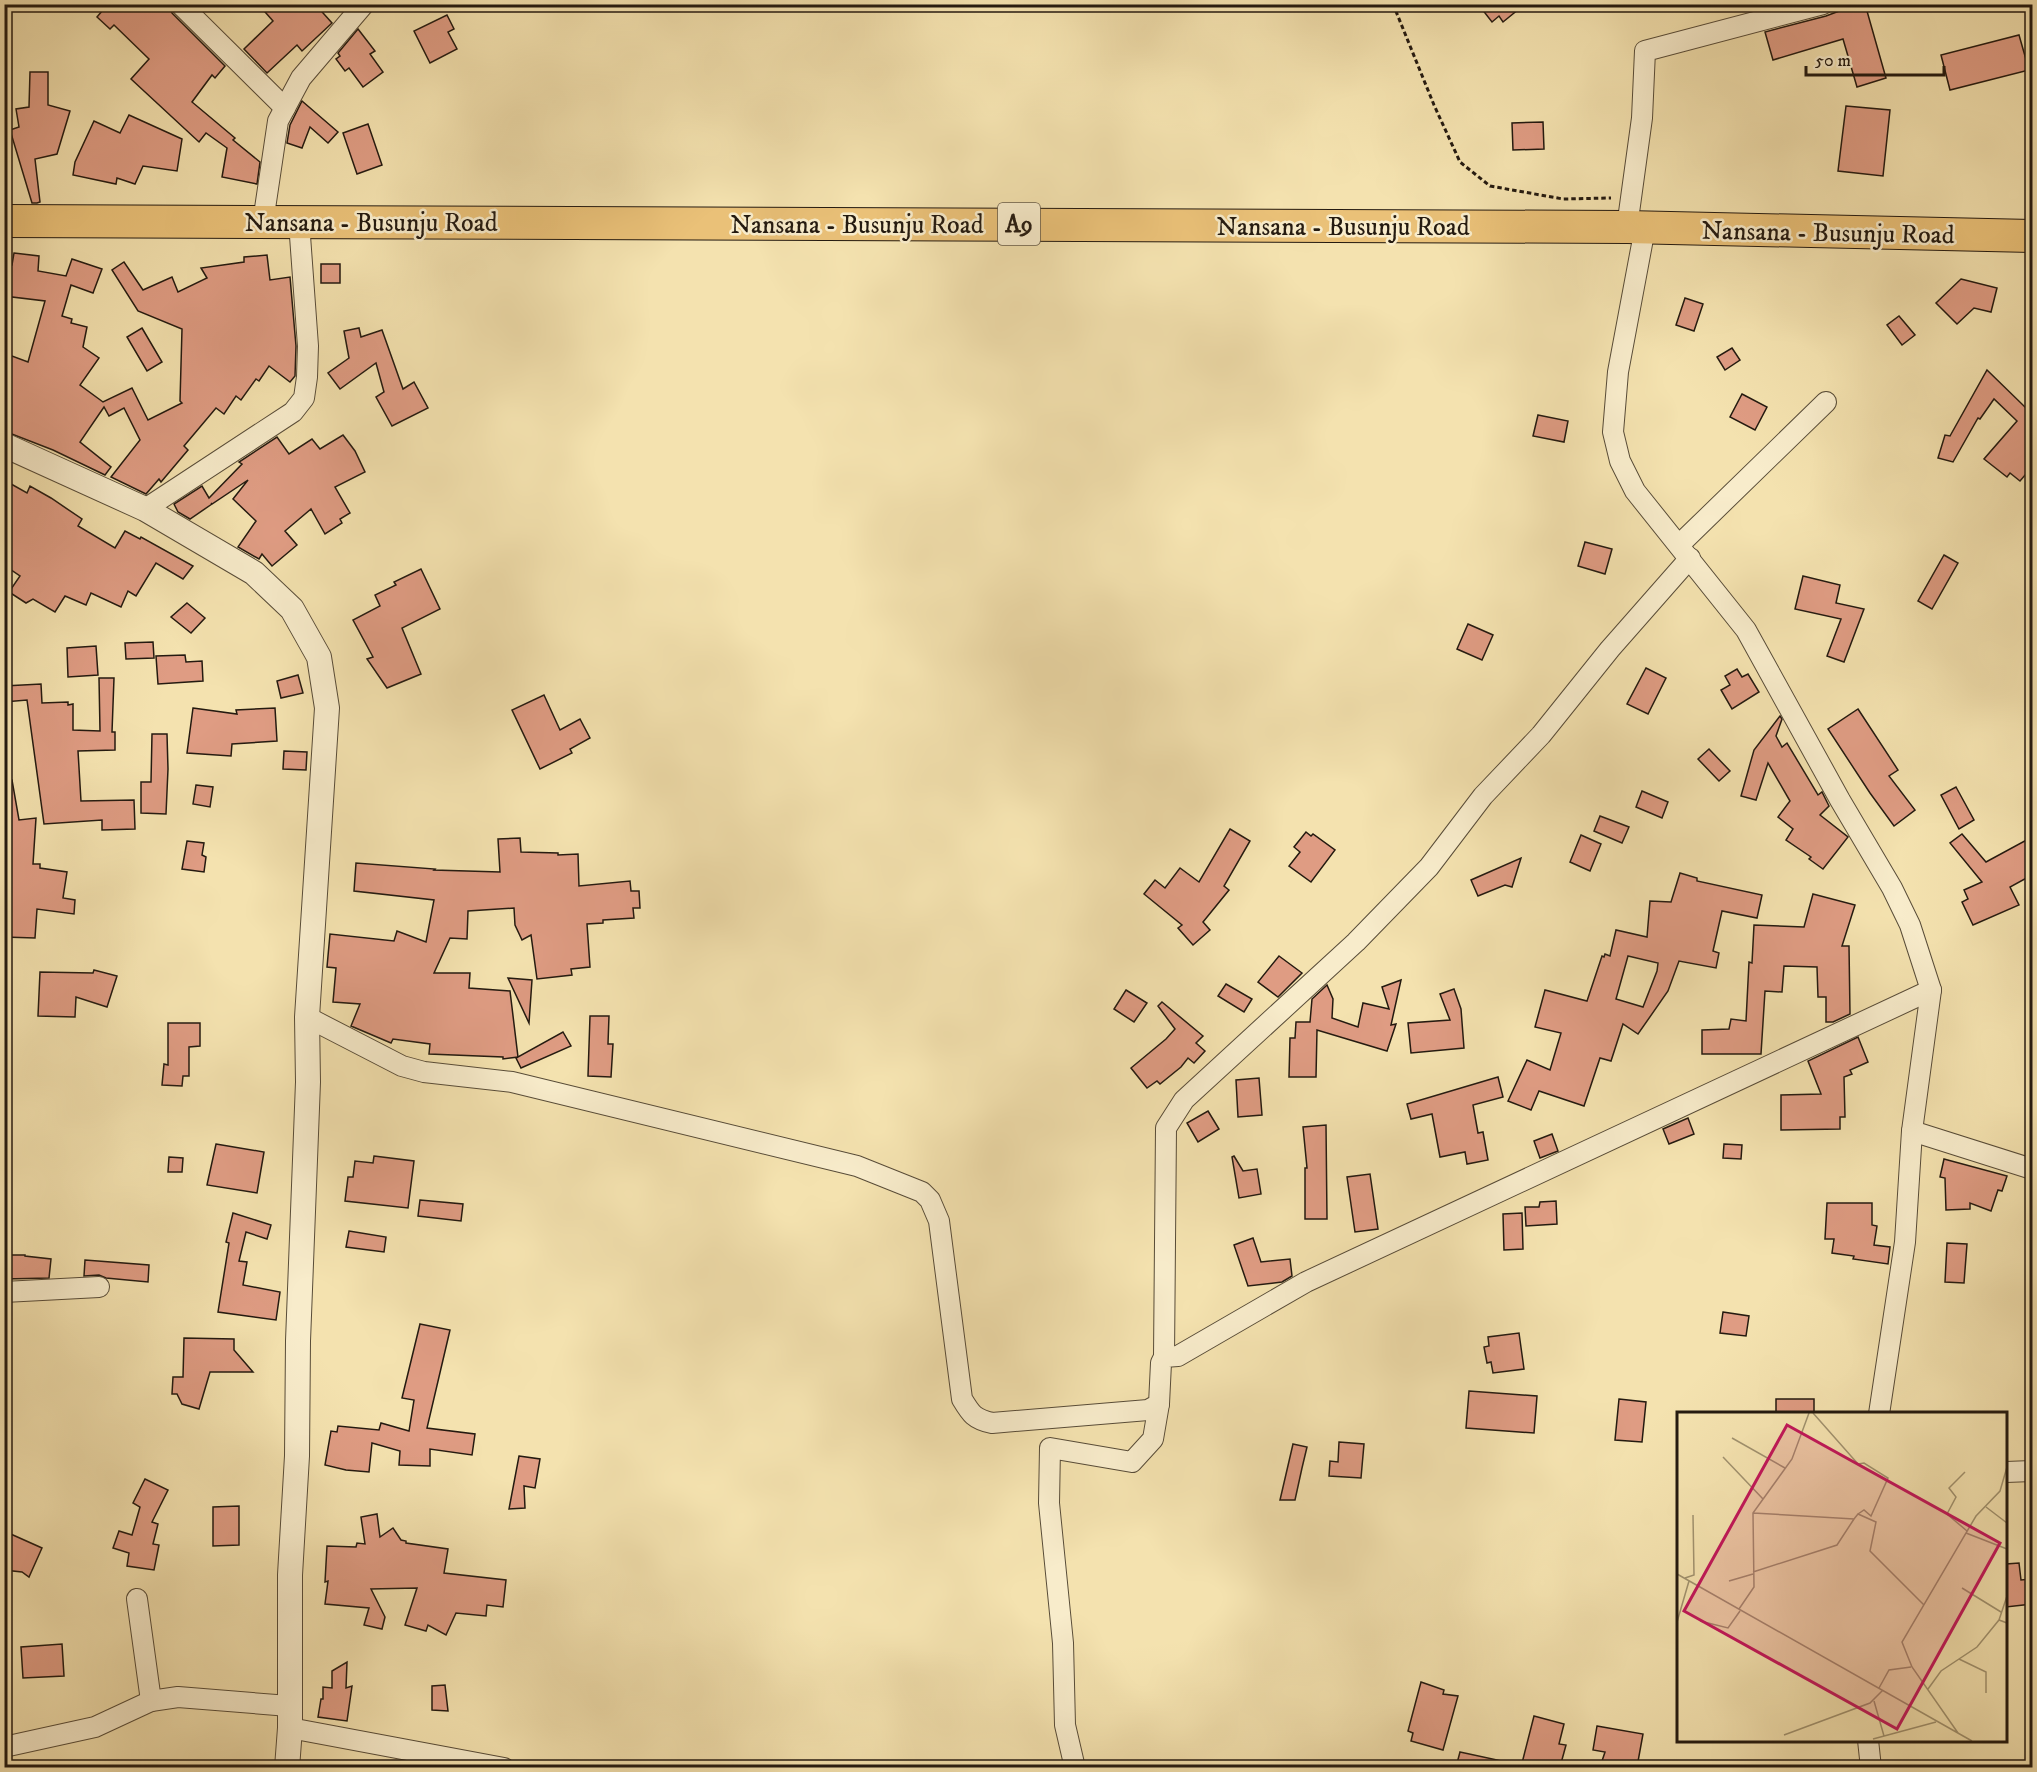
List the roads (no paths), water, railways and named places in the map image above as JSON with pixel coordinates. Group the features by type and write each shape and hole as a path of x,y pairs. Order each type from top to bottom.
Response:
{"main road":[{"name":"Nansana - Busunju Road","path":"4,221 1634,217 2032,236"}],"street":[{"path":"180,4 285,108"},
{"path":"263,222 278,121 301,78 364,4"},
{"path":"1823,4 1645,51 1634,217 1613,432 1620,461 1635,491 1746,630 1840,800 1892,888 1910,925 1930,990 1912,1131 1905,1242 1879,1412"},
{"path":"145,509 293,412 304,398 308,377 308,346 298,222"},
{"path":"1075,1767 1065,1725 1063,1644 1049,1503 1050,1448 1132,1462 1153,1439 1159,1404 1161,1363 1164,1357 1166,1128 1184,1100 1356,942 1430,867 1483,796 1541,735 1684,552 1826,402"},
{"path":"4,445 145,509 254,573 292,609 319,657 327,708 307,1017 308,1082 298,1341 297,1456 290,1575 287,1767"},
{"path":"1164,1357 1178,1356 1306,1282 1930,990"},
{"path":"307,1017 402,1066 424,1072 512,1082 660,1120 857,1166 922,1192 930,1200 939,1221 963,1399 969,1411 978,1420 992,1423 1148,1410 1159,1404"},
{"path":"1912,1131 2032,1169"},
{"path":"4,1292 99,1287"},
{"path":"2007,1472 2032,1470"},
{"path":"137,1599 151,1701"},
{"path":"4,1747 95,1727 151,1701 178,1697 289,1717 504,1767"},
{"path":"1868,1742 1871,1767"}]}
